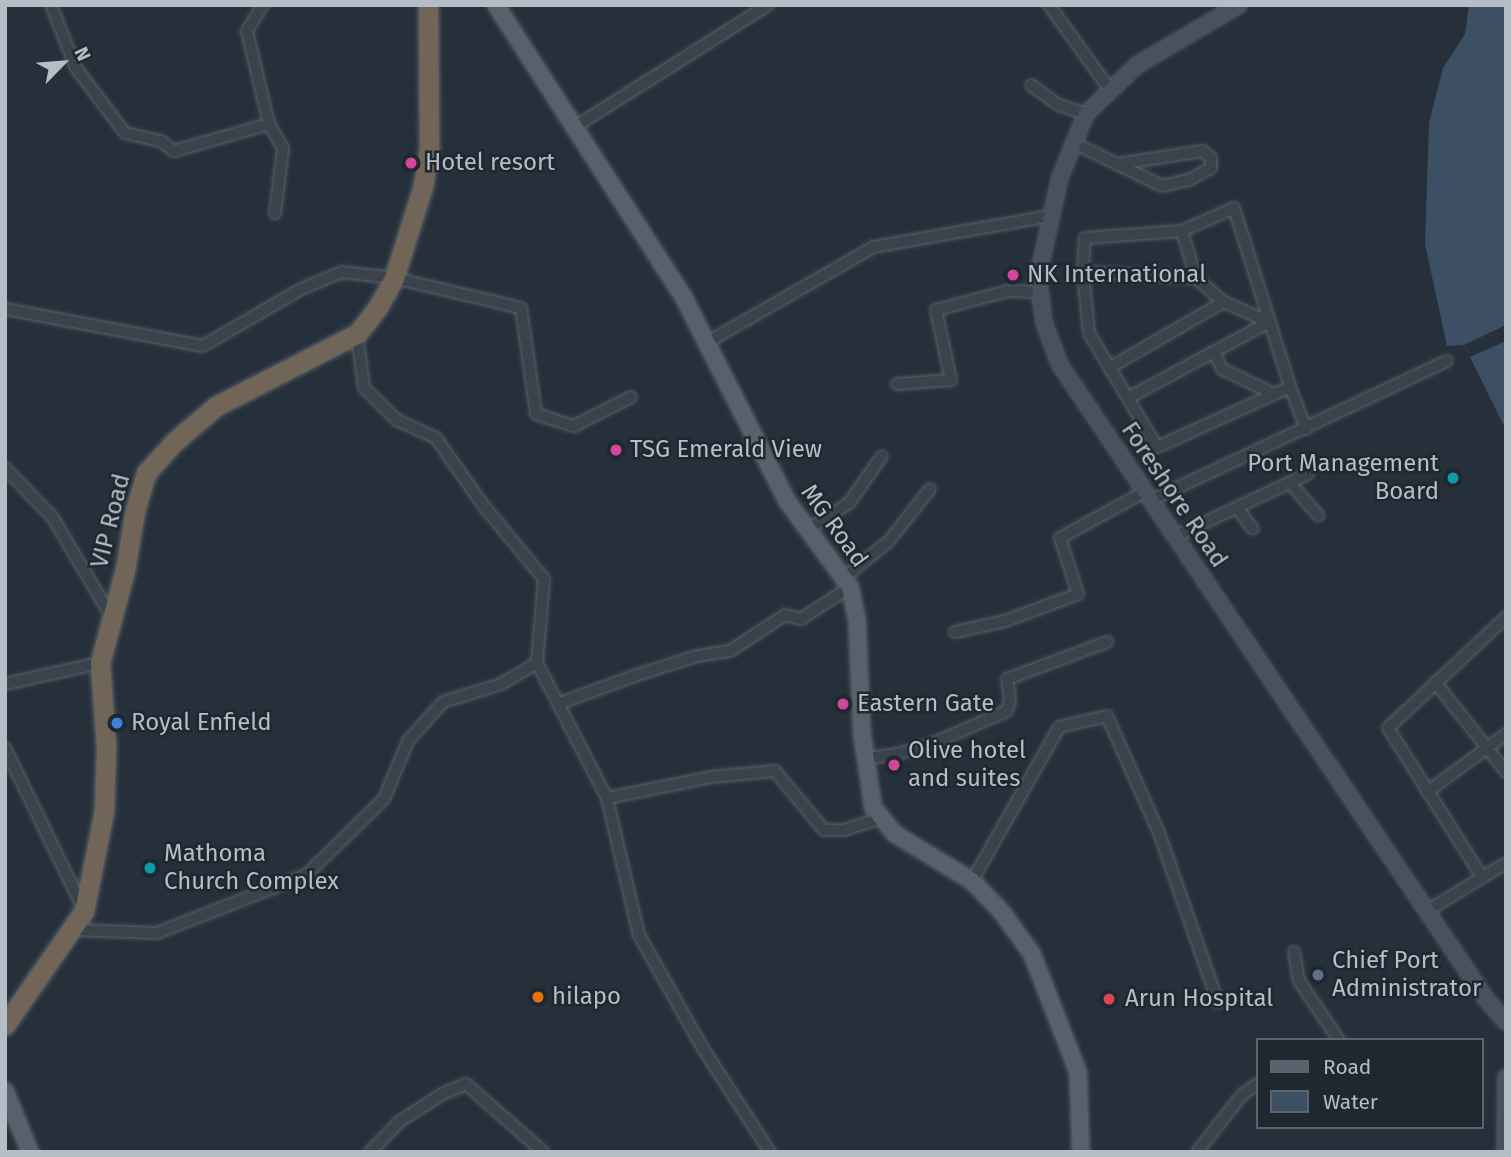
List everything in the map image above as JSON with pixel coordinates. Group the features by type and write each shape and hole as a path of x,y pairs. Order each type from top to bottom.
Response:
{"highway":[{"name":"VIP Road","path":"5,1025 84,911 104,811 106,747 100,663 125,570 135,510 146,473 174,442 216,406 357,334 378,307 394,278 423,186 429,146 428,5"}],"main road":[{"name":"MG Road","path":"496,5 684,298 781,491 847,583 857,620 864,759 873,807 895,834 972,881 1001,911 1032,954 1078,1072 1081,1152"},
{"name":"Foreshore Road","path":"1239,5 1137,65 1086,114 1060,177 1038,276 1045,323 1060,365 1147,497 1486,999 1506,1022"},
{"path":"1505,1152 1506,1077"},
{"path":"5,1091 30,1152"}],"street":[{"path":"51,5 76,68 125,132 161,141 174,151 269,124"},
{"path":"263,5 247,31 269,124 283,148 275,214"},
{"path":"576,126 768,5"},
{"path":"1049,5 1110,90"},
{"path":"1031,85 1059,105 1086,114"},
{"path":"1074,143 1162,186 1189,180 1211,168 1211,158 1203,151 1117,164"},
{"path":"1290,387 1157,447 1089,333 1083,272 1085,238 1182,232 1234,208 1269,323 1306,429"},
{"path":"708,342 873,247 1051,216"},
{"path":"1182,232 1196,278 1224,302 1269,323"},
{"path":"5,309 203,346 301,289 342,272 394,278 521,308 536,414 574,426 631,397"},
{"path":"1083,272 1196,278"},
{"path":"897,384 951,380 936,310 1007,291 1040,292"},
{"path":"1109,368 1224,302"},
{"path":"1128,398 1269,323"},
{"path":"357,334 364,388 397,420 436,438 483,505 544,579 537,663 607,798 639,934 702,1047 771,1152"},
{"path":"1214,352 1222,369 1274,394"},
{"path":"955,632 1005,621 1078,594 1060,538 1147,497 1306,429 1447,360"},
{"path":"809,529 849,503 882,456"},
{"path":"5,468 53,519 111,616"},
{"path":"1174,537 1308,474"},
{"path":"1290,483 1318,515"},
{"path":"560,704 697,656 730,651 785,615 801,619 847,583 889,541 930,489"},
{"path":"1237,508 1253,529"},
{"path":"1482,877 1388,728 1504,621"},
{"path":"864,759 929,745 1007,711 1010,699 1007,679 1107,642"},
{"path":"7,681 100,663"},
{"path":"73,930 157,933 306,876 384,799 408,741 443,702 501,684 537,663"},
{"path":"1435,682 1506,772"},
{"path":"972,881 1059,727 1107,716 1159,833 1218,1002"},
{"path":"1427,792 1506,734"},
{"path":"5,748 84,911"},
{"path":"607,798 711,777 775,772 824,830 844,830 882,818"},
{"path":"1427,911 1506,863"},
{"path":"1294,952 1299,981 1338,1038"},
{"path":"370,1152 400,1121 444,1093 466,1084 542,1152"},
{"path":"1196,1152 1242,1096 1256,1085"}],"water":[{"path":"1469,5 1506,5 1506,430 1464,345 1447,346 1425,244 1429,123 1443,68 1465,34"}],"pier":[{"path":"1506,325 1506,341 1470,357 1464,345"}],"place":[{"name":"Hotel resort","path":"411,163"},
{"name":"NK International","path":"1013,275"},
{"name":"TSG Emerald View","path":"616,450"},
{"name":"Port Management Board","path":"1453,478"},
{"name":"Eastern Gate","path":"843,704"},
{"name":"Royal Enfield","path":"117,723"},
{"name":"Olive hotel and suites","path":"894,765"},
{"name":"Mathoma Church Complex","path":"150,868"},
{"name":"Chief Port Administrator","path":"1318,975"},
{"name":"hilapo","path":"538,997"},
{"name":"Arun Hospital","path":"1109,999"}]}
